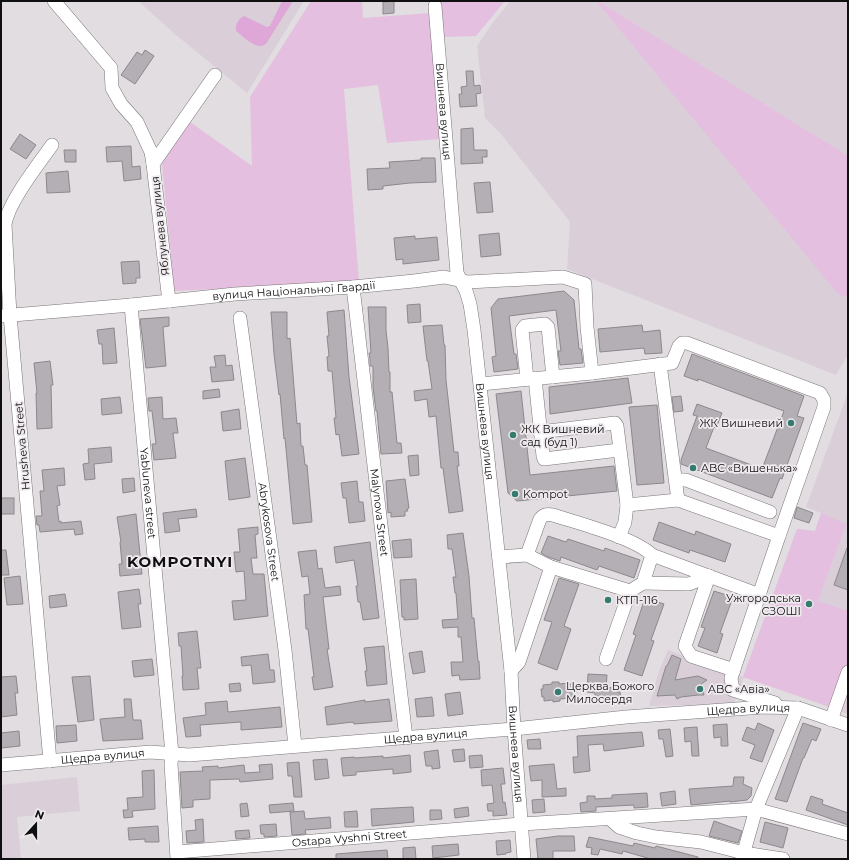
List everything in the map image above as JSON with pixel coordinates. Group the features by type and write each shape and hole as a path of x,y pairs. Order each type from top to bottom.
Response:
{"street":[{"path":"54,1 111,68 112,88 121,104 136,122 151,152 153,164"},
{"name":"Вишнева вулиця","path":"435,6 457,273 466,291 470,304 481,384 511,671 524,859"},
{"name":"Яблунева вулиця","path":"170,301 153,164 215,75"},
{"name":"Hrusheva Street","path":"50,761 6,315 5,231 6,220 14,202 52,145"},
{"name":"вулиця Національної Гвардії","path":"6,315 131,305 235,294 353,287 444,277 468,282 563,277 585,284 587,327 592,373"},
{"name":"Malynova Street","path":"353,287 406,738"},
{"name":"Yabluneva street","path":"131,305 172,754 171,764 177,856"},
{"name":"Abrykosova Street","path":"240,318 286,650 295,746"},
{"path":"553,377 548,327 545,324 525,326 522,330 544,459 619,450"},
{"path":"481,384 672,363 679,346 682,343 687,343 820,393 824,400 824,406 731,678 733,690 727,709"},
{"path":"660,364 678,500"},
{"path":"540,432 615,423 617,426 627,505 625,522 619,537"},
{"path":"676,480 686,480 770,512"},
{"path":"627,505 678,500 779,536"},
{"path":"527,555 540,519 548,514 554,515 619,537 647,550 652,555 760,595"},
{"path":"499,557 527,555 551,567 630,591"},
{"path":"643,583 652,555"},
{"path":"511,671 519,662 551,567"},
{"path":"606,659 630,591 643,583 689,584 709,576"},
{"path":"709,576 685,646 691,656 734,670"},
{"path":"831,720 848,672"},
{"path":"733,690 773,702 780,707"},
{"name":"Щедра вулиця","path":"1,765 150,752 189,755 514,729 626,717 727,709 780,707 798,708 848,725"},
{"path":"743,856 756,809 798,708"},
{"name":"Ostapa Vyshni Street","path":"177,856 522,824 756,809 848,834"},
{"path":"610,819 619,827 637,833 656,837 701,842 743,856 783,859"}],"shaded area":[{"path":"138,1 304,1 247,93 176,35"},
{"path":"282,1 293,1 266,44 262,46 254,45 236,31 237,22 244,16 267,27 270,26"},
{"path":"311,1 362,1 363,18 430,13 440,139 387,143 378,85 344,89 359,282 174,291 162,163 190,122 252,166 250,97"},
{"path":"440,1 505,1 476,36 443,37"},
{"path":"510,1 848,1 848,354 836,375 567,269 570,222 501,134 485,118 477,46"},
{"path":"596,1 848,156 848,297 838,294"},
{"name":"Ужгородська СЗОШІ","path":"847,395 848,714 744,677 734,704 649,706 659,671 668,650 743,677 797,529 815,531 821,513 806,507"},
{"name":"Ужгородська СЗОШІ","path":"821,513 846,524 818,601 848,611 848,661 831,707 743,677 797,529 815,531"},
{"path":"77,777 80,811 17,817 21,859 1,859 1,785"}],"building":[{"path":"394,1 394,13 383,14 383,2"},
{"path":"145,50 154,56 135,84 121,75 137,52 142,55"},
{"path":"466,71 473,71 474,86 480,85 481,93 476,94 477,106 460,107 459,94 462,94 461,87 467,86"},
{"path":"473,128 474,150 487,150 487,157 482,157 483,163 461,164 461,129"},
{"path":"20,134 36,145 26,159 10,149"},
{"path":"131,146 132,167 140,166 141,179 124,181 122,161 107,162 106,147"},
{"path":"64,150 76,150 76,162 65,162"},
{"path":"421,158 435,158 436,182 383,186 383,189 368,190 367,169 390,168 389,162 421,160"},
{"path":"68,171 70,192 47,193 46,173"},
{"path":"490,182 493,212 477,213 474,183"},
{"path":"499,233 501,255 481,257 479,235"},
{"path":"415,236 415,239 437,237 439,260 403,264 403,259 396,260 394,238"},
{"path":"139,261 140,278 136,278 136,283 123,284 121,262"},
{"path":"564,291 574,300 579,349 581,349 583,363 560,365 558,351 561,351 556,310 509,316 514,354 516,354 518,369 494,372 492,357 496,356 491,308 498,299"},
{"path":"420,304 421,322 408,323 407,305"},
{"path":"368,307 386,307 390,392 392,392 397,443 401,443 402,453 381,454 373,387 373,366 370,366 369,353 371,353"},
{"path":"344,310 349,377 359,454 342,456 339,434 336,435 334,418 336,418 332,371 328,371 327,357 329,356 327,336 329,336 327,312"},
{"path":"271,312 287,312 287,339 290,338 297,424 300,423 301,446 303,446 305,465 307,465 312,522 293,524 285,438 284,439 280,394 279,395 274,354"},
{"path":"169,317 169,326 163,327 166,366 146,368 140,319"},
{"path":"442,325 454,452 458,452 459,466 457,466 463,511 449,513 443,468 441,468 436,416 429,417 427,399 415,401 414,391 432,389 423,326"},
{"path":"642,325 643,332 660,330 662,353 645,354 644,348 600,352 598,329"},
{"path":"114,328 117,363 103,364 102,344 99,344 97,330"},
{"name":"ЖК Вишневий","path":"692,354 804,396 797,416 804,418 782,479 780,478 772,498 681,464 681,460 697,416 693,415 697,404 722,413 716,428 714,427 706,448 762,469 784,411 698,379 698,381 684,376"},
{"path":"225,355 226,366 232,365 234,380 212,382 210,367 216,367 214,356"},
{"path":"50,361 53,385 51,385 52,428 37,429 37,393 34,363"},
{"path":"628,378 632,403 550,414 549,387"},
{"path":"219,389 220,397 203,399 203,391"},
{"path":"521,391 530,475 614,466 617,491 517,501 508,493 496,394"},
{"path":"681,396 683,411 674,412 672,397"},
{"path":"120,397 122,413 102,415 101,399"},
{"path":"162,397 163,419 176,418 178,433 173,433 176,458 154,460 152,444 156,444 152,411 149,411 148,398"},
{"path":"657,405 664,483 637,485 629,407"},
{"path":"239,409 241,429 223,431 221,412"},
{"path":"111,447 112,462 94,464 95,479 85,480 83,464 89,463 88,449"},
{"path":"418,455 419,475 410,476 408,456"},
{"path":"245,458 250,497 229,500 225,461"},
{"path":"64,468 65,485 57,486 60,505 57,506 59,522 81,521 83,534 75,535 74,529 40,532 39,525 37,525 36,516 42,516 40,491 44,491 42,470"},
{"path":"134,478 135,491 123,493 122,479"},
{"path":"405,479 409,508 407,509 408,511 405,511 405,516 391,517 391,512 388,513 386,481"},
{"path":"357,481 359,502 363,502 365,521 349,523 346,498 343,498 341,483"},
{"path":"1,498 14,498 14,514 1,514"},
{"path":"797,507 813,513 809,523 794,518"},
{"path":"196,509 197,517 178,519 180,531 165,533 163,513"},
{"path":"136,514 142,574 120,576 119,564 122,564 121,542 117,517"},
{"path":"659,522 695,535 696,531 731,544 725,562 690,550 689,553 653,540"},
{"path":"258,527 258,534 255,535 257,558 251,558 253,574 264,574 268,616 234,620 232,601 246,600 244,571 236,572 234,552 240,552 238,529"},
{"path":"463,533 480,679 460,680 459,675 452,676 451,662 463,662 461,637 458,637 458,627 443,628 442,620 458,619 453,577 456,577 452,549 448,549 447,535"},
{"path":"548,536 566,542 568,539 604,551 605,548 640,560 634,578 599,566 597,570 561,557 560,561 548,557 541,553"},
{"path":"411,539 412,557 394,558 392,541"},
{"path":"370,542 379,618 363,620 360,602 358,602 356,586 358,586 354,560 336,563 334,547"},
{"path":"848,548 848,590 834,585"},
{"path":"1,550 6,550 9,575 1,575"},
{"path":"316,550 318,569 322,568 325,588 340,586 341,595 323,597 329,649 327,649 333,687 314,690 312,677 314,677 308,629 306,629 304,595 310,594 308,576 302,577 298,552"},
{"path":"20,576 23,604 7,605 4,578"},
{"path":"559,578 579,584 564,626 571,629 557,670 538,663 552,622 544,620"},
{"path":"416,579 418,619 404,620 404,617 402,617 400,580"},
{"path":"139,589 141,604 138,604 141,627 122,629 118,592"},
{"path":"714,591 733,597 720,633 723,634 717,653 698,646 705,628 701,627"},
{"path":"65,594 67,606 50,608 49,596"},
{"path":"645,598 664,604 651,640 654,641 642,676 624,670 636,635 633,634"},
{"path":"197,631 201,668 197,668 199,689 183,690 181,646 179,646 178,633"},
{"path":"384,646 387,684 367,686 364,648"},
{"path":"422,651 425,672 413,674 409,653"},
{"path":"268,654 270,670 274,670 275,682 253,684 251,665 242,666 241,657"},
{"path":"672,655 681,659 675,680 698,676 707,680 701,684 704,695 681,697 677,699 675,695 657,696 666,666"},
{"path":"152,659 154,675 134,677 132,661"},
{"path":"588,674 607,675 606,688 617,687 617,692 620,692 621,699 609,701 608,697 595,696 595,693 587,692"},
{"path":"16,676 18,693 15,693 17,715 1,717 1,677"},
{"path":"90,676 94,720 78,722 72,677"},
{"name":"Церква Божого Милосердя","path":"552,682 559,682 559,684 569,683 578,690 571,698 560,699 560,701 553,702 553,700 544,701 541,689 543,689 543,685 552,684"},
{"path":"240,683 241,691 230,692 229,684"},
{"path":"460,692 463,714 448,716 445,694"},
{"path":"432,697 434,716 417,717 415,699"},
{"path":"124,699 131,699 133,720 141,720 143,739 103,741 100,719 125,717"},
{"path":"389,699 392,721 354,724 353,722 327,725 325,707 365,700 365,702"},
{"path":"227,701 228,712 280,707 282,727 241,730 241,722 200,725 201,736 186,737 183,718 206,715 205,703"},
{"path":"758,723 774,730 762,762 750,758 755,745 742,740 747,727 755,730"},
{"path":"803,723 821,729 816,741 812,739 803,758 787,802 775,799"},
{"path":"727,724 728,746 721,746 721,737 714,738 713,725"},
{"path":"76,725 77,741 57,743 56,726"},
{"path":"697,727 699,756 692,756 691,741 685,742 684,728"},
{"path":"670,729 673,756 666,757 663,739 659,739 658,730"},
{"path":"19,731 20,746 1,748 1,733"},
{"path":"642,732 644,746 604,751 603,744 588,745 590,771 574,773 573,757 578,757 577,736"},
{"path":"540,739 541,749 528,749 527,740"},
{"path":"464,749 465,761 454,762 452,750"},
{"path":"438,750 440,768 432,769 432,766 426,766 424,752"},
{"path":"410,755 411,772 393,774 393,769 356,772 356,775 343,776 341,758 383,756 383,758"},
{"path":"482,755 483,767 470,768 469,756"},
{"path":"327,759 329,778 315,780 313,760"},
{"path":"299,762 302,797 294,797 292,776 288,776 287,763"},
{"path":"272,764 273,779 240,782 239,779 210,780 210,799 193,800 193,807 182,808 180,772 203,771 202,767 218,766 218,768 244,765 245,773 260,772 259,765"},
{"path":"554,764 557,789 566,788 566,796 542,797 542,780 531,781 529,766"},
{"path":"503,768 505,784 501,784 503,803 505,802 507,815 493,816 493,811 488,811 487,804 494,803 492,785 482,786 481,770"},
{"path":"154,770 155,809 132,811 133,817 124,818 123,810 128,810 127,798 143,797 142,771"},
{"path":"734,777 744,777 743,784 752,788 751,796 747,800 691,805 689,789 733,786"},
{"path":"675,791 676,804 662,806 660,793"},
{"path":"647,793 648,807 634,808 634,805 596,807 596,811 581,812 580,803 587,802 587,796 595,796 595,799 612,798 612,795"},
{"path":"811,796 823,800 822,804 848,813 848,825 806,810"},
{"path":"544,799 545,812 533,813 532,800"},
{"path":"247,803 249,816 241,817 240,804"},
{"path":"293,803 294,811 270,813 269,805"},
{"path":"413,807 414,822 372,826 371,809"},
{"path":"468,807 469,816 455,818 454,809"},
{"path":"430,810 441,810 442,819 430,820"},
{"path":"304,811 305,819 330,817 331,828 305,830 306,834 292,835 290,812"},
{"path":"357,811 358,827 345,827 344,812"},
{"path":"203,819 204,842 187,843 186,831 196,830 195,820"},
{"path":"714,821 742,831 738,843 709,836"},
{"path":"765,822 788,828 783,848 760,842"},
{"path":"276,824 277,836 264,837 264,834 261,834 260,825"},
{"path":"158,826 159,842 145,842 145,839 129,840 128,828"},
{"path":"249,830 250,838 236,839 235,831"},
{"path":"558,836 574,836 575,851 553,851 553,859 538,859 536,839"},
{"path":"589,837 633,846 634,843 655,848 656,846 698,857 698,859 651,859 623,851 622,854 600,849 598,855 591,854 592,848 586,847"},
{"path":"510,840 511,852 497,855 496,841"},
{"path":"458,844 459,855 433,858 432,846"},
{"path":"415,847 416,859 403,859 403,848"},
{"path":"387,850 388,859 336,859 336,854"}],"place":[{"name":"ЖК Вишневий","path":"791,423"},
{"name":"ЖК Вишневий сад (буд 1)","path":"513,435"},
{"name":"ABC «Вишенька»","path":"693,468"},
{"name":"Kompot","path":"515,494"},
{"name":"КТП-116","path":"608,600"},
{"name":"Ужгородська СЗОШІ","path":"809,604"},
{"name":"ABC «Авіа»","path":"700,689"},
{"name":"Церква Божого Милосердя","path":"558,692"}],"district":[{"name":"KOMPOTNYI","path":"180,562"}]}
